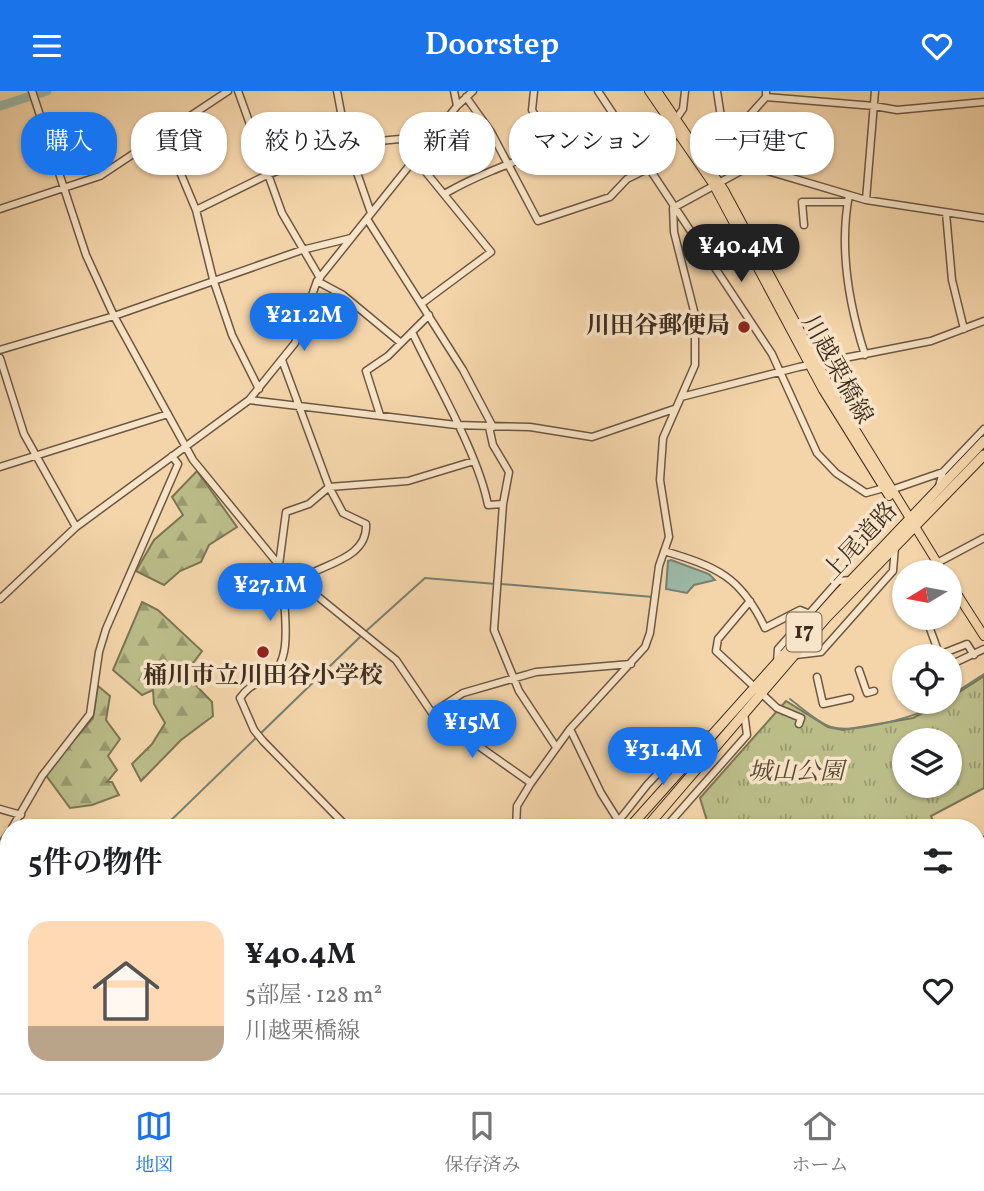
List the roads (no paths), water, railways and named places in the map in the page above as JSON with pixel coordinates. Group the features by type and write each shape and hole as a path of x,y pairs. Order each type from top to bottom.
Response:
{"highway":[{"name":"上尾道路","path":"637,819 712,735 796,655 895,546 939,488 984,441"},
{"name":"上尾道路","path":"654,819 744,713 777,663 851,580 983,457"}],"main road":[{"name":"川越栗橋線","path":"649,91 715,183"},
{"name":"川越栗橋線","path":"657,91 671,112"},
{"name":"川越栗橋線","path":"676,119 690,140"},
{"name":"川越栗橋線","path":"711,175 813,364 888,489 935,560"},
{"path":"962,601 980,621 984,636"}],"street":[{"path":"32,91 86,255 114,316 193,460 279,565 396,660 432,713 531,783"},
{"path":"197,112 229,91"},
{"path":"238,91 245,112"},
{"path":"337,91 341,112"},
{"path":"454,91 457,106"},
{"path":"452,112 473,91"},
{"path":"597,91 610,112"},
{"path":"676,119 682,110 685,91"},
{"path":"718,91 721,112"},
{"path":"866,200 875,91"},
{"path":"533,112 536,92"},
{"path":"751,112 766,94 874,106 883,110 984,101"},
{"path":"446,193 474,177 508,164 491,132 466,97"},
{"path":"0,209 100,176 131,156"},
{"path":"182,175 197,210 213,279 232,335 259,389"},
{"path":"197,210 267,175 318,279 343,295 401,343"},
{"path":"356,175 369,216 429,315 491,427 493,445 509,472 503,504 494,631 531,714 556,747"},
{"path":"0,599 76,527 249,400 295,343 318,279 403,175"},
{"path":"421,304 491,251 430,175"},
{"path":"514,175 538,221 610,197 626,179 635,175"},
{"path":"652,175 781,371 821,459 866,493 888,489 943,472 984,429"},
{"path":"673,208 732,175"},
{"path":"773,175 848,199"},
{"path":"848,199 846,265 851,311 865,355"},
{"path":"804,225 802,202 848,199 984,218"},
{"path":"516,819 516,806 556,747 631,664 648,639 669,527 660,480 663,438 693,372 696,323 674,232 673,208"},
{"path":"946,213 952,280 964,329"},
{"path":"0,350 114,316 213,279 302,250 351,237"},
{"path":"380,415 366,370 401,343 429,315"},
{"path":"681,397 781,371 931,341 984,321"},
{"path":"412,332 485,486 488,505 503,504"},
{"path":"0,358 24,434 76,527"},
{"path":"282,360 329,487 343,513 361,519 366,524 366,531 348,557 284,592 284,657 270,676 248,686 240,698 262,739 339,819"},
{"path":"249,400 456,425 530,427 592,437 674,409"},
{"path":"0,467 168,414"},
{"path":"18,819 42,776 90,714 99,652 106,629 178,464 172,456"},
{"path":"279,565 286,512 309,505 329,487 408,481 474,461"},
{"path":"939,488 943,472"},
{"path":"943,560 984,538"},
{"path":"796,655 821,652 894,571 895,546"},
{"path":"664,551 710,566 745,591 765,628 800,610 810,614"},
{"path":"777,663 778,649 810,614 836,578 851,580"},
{"path":"750,600 715,646 719,656 777,708 797,714 801,718 799,724"},
{"path":"962,646 967,644 974,655"},
{"path":"962,660 984,649"},
{"path":"432,713 463,693 543,671 631,664"},
{"path":"859,670 867,694 874,691"},
{"path":"817,677 823,704 850,698"},
{"path":"673,819 747,735 744,713"},
{"path":"570,729 617,819"},
{"path":"624,819 689,740 695,735 712,735"},
{"path":"0,809 21,815"}],"waterway":[{"path":"0,106 47,91"},
{"path":"365,632 425,578 496,584"},
{"path":"501,584 653,597"},
{"path":"172,819 361,636"},
{"path":"962,688 984,674"},
{"path":"790,699 820,722 842,729 871,726 916,714"}],"place":[{"name":"川田谷郵便局","path":"744,327"},
{"name":"桶川市立川田谷小学校","path":"263,652"}],"park label":[{"name":"城山公園","path":"796,773"}]}
